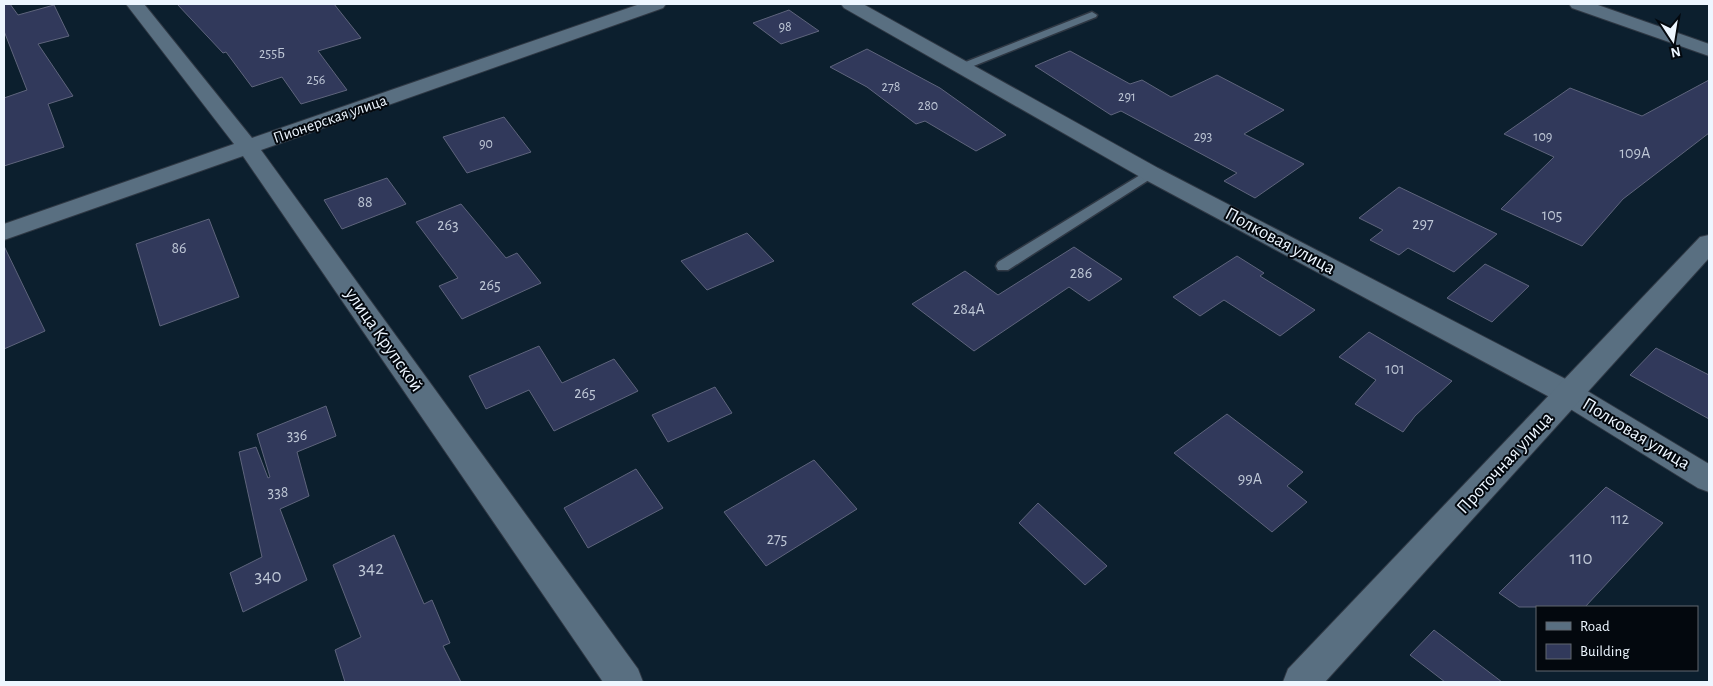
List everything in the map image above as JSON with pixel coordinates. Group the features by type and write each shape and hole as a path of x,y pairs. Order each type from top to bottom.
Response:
{"street":[{"name":"улица Крупской","path":"135,4 248,148 625,682"},
{"name":"Пионерская улица","path":"4,232 657,4"},
{"name":"Полковая улица","path":"850,4 1150,173 1569,394 1709,479"},
{"path":"1578,4 1709,50"},
{"name":"Проточная улица","path":"1301,682 1709,243"}],"lane":[{"path":"962,66 1092,15"},
{"path":"1003,266 1150,173"}],"building":[{"path":"4,4 10,4 18,15 54,5 69,36 38,44 73,96 48,104 64,147 4,166 4,98 27,90 4,31"},
{"path":"177,4 334,4 361,38 318,51 347,90 301,104 282,77 252,87 226,52 223,53"},
{"path":"789,10 819,31 781,44 753,23"},
{"path":"867,49 940,88 1006,135 976,151 925,121 916,124 867,87 830,67"},
{"path":"1070,51 1130,84 1142,80 1171,97 1217,75 1284,110 1244,134 1304,164 1255,198 1224,181 1237,173 1121,111 1111,115 1035,66"},
{"path":"1709,80 1709,133 1623,199 1582,246 1501,209 1554,157 1504,134 1570,88 1642,116"},
{"path":"504,117 531,152 467,173 443,137"},
{"path":"387,178 406,204 342,229 324,200"},
{"path":"1399,187 1497,234 1454,272 1408,248 1399,255 1370,240 1383,230 1359,218"},
{"path":"461,204 506,258 517,253 541,283 462,319 439,286 458,278 416,222"},
{"path":"209,219 239,297 160,326 136,244"},
{"path":"747,233 774,261 707,290 681,261"},
{"path":"4,246 45,331 4,349"},
{"path":"1074,247 1122,279 1089,301 1069,287 974,351 912,304 965,271 998,295"},
{"path":"1237,256 1264,273 1260,276 1315,310 1280,336 1224,300 1200,316 1173,297"},
{"path":"1485,264 1529,286 1492,322 1447,298"},
{"path":"1369,332 1452,381 1415,416 1403,432 1355,404 1376,380 1339,357"},
{"path":"539,346 562,383 614,359 638,391 554,431 529,390 486,409 469,376"},
{"path":"1656,348 1709,375 1709,419 1630,375"},
{"path":"715,387 732,413 668,442 652,415"},
{"path":"326,406 336,436 297,452 309,496 280,509 307,580 243,612 230,573 262,557 239,452 256,447 268,478 270,477 257,434"},
{"path":"1227,414 1303,472 1287,486 1307,502 1272,532 1174,453"},
{"path":"814,460 857,509 766,566 724,512"},
{"path":"636,469 663,508 588,548 564,508"},
{"path":"1606,487 1663,523 1586,606 1519,607 1499,593"},
{"path":"1038,503 1107,566 1085,585 1019,523"},
{"path":"394,535 424,604 432,600 450,643 443,646 461,682 345,682 335,650 361,637 333,565"},
{"path":"1434,630 1502,682 1445,682 1410,655"}]}
